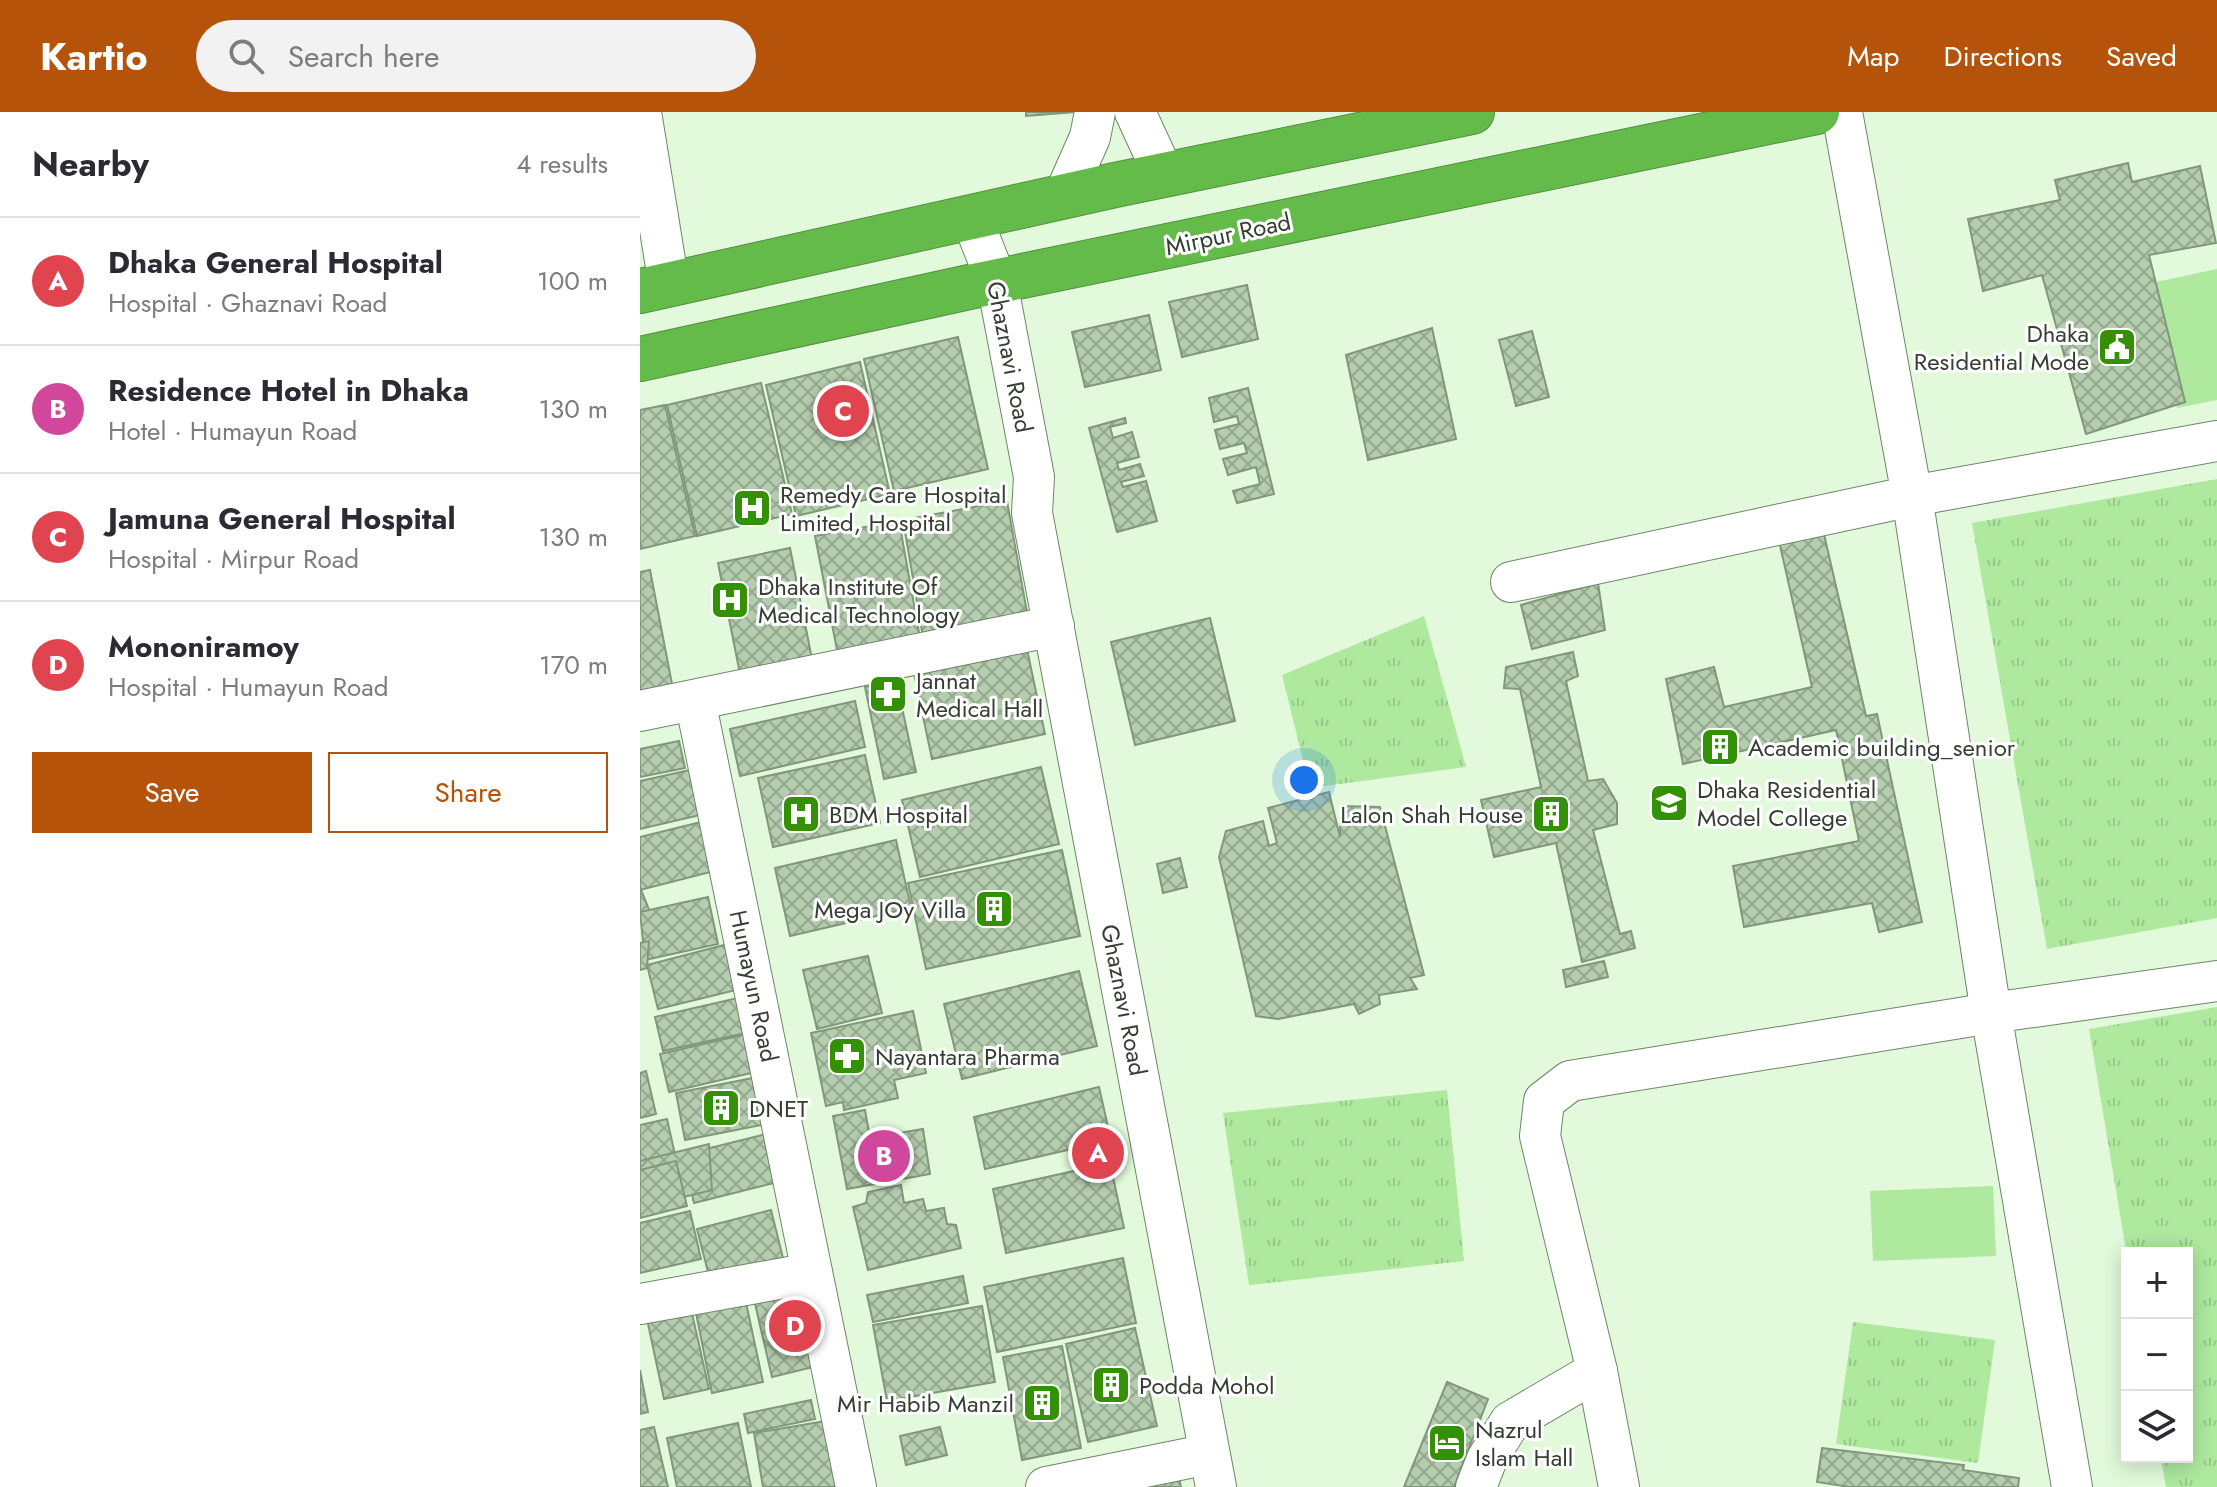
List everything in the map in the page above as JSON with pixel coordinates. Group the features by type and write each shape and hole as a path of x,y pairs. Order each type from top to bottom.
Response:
{"highway":[{"path":"685,347 654,288 1064,196 1472,112"},
{"name":"Mirpur Road","path":"640,359 985,284 1819,112"}],"street":[{"path":"641,112 654,288"},
{"path":"1064,196 1090,137 1095,112"},
{"path":"1135,112 1164,175"},
{"path":"1819,112 1912,496 1991,1013 2072,1487"},
{"name":"Ghaznavi Road","path":"972,219 985,284 1034,477 1032,513 1212,1470"},
{"path":"1511,582 1912,496 2217,441"},
{"path":"640,711 1054,626"},
{"name":"Humayun Road","path":"695,700 856,1487"},
{"path":"1619,1487 1597,1371 1540,1136 1544,1101 1570,1081 1991,1013 2217,981"},
{"path":"640,1304 812,1273"},
{"path":"1476,1487 1487,1459 1510,1422 1597,1371"},
{"path":"1046,1487 1212,1470"}],"green space":[{"path":"2217,269 2217,400 2177,408 2151,283"},
{"path":"2217,479 2217,918 2047,949 1972,523"},
{"path":"1424,616 1466,767 1310,788 1282,675"},
{"path":"2217,1007 2217,1487 2166,1487 2162,1463 2193,1463 2193,1247 2125,1247 2089,1029"},
{"path":"1447,1090 1464,1261 1249,1285 1223,1113"},
{"path":"1993,1186 1996,1256 1873,1261 1870,1191"},
{"path":"1853,1322 1995,1340 1978,1463 1836,1444"}],"building":[{"path":"1026,112 1076,112 1026,116"},
{"name":"Dhaka Residential Mode","path":"2128,163 2132,182 2200,166 2216,243 2149,255 2185,402 2086,434 2042,275 1983,291 1968,219 2060,200 2055,180"},
{"path":"1247,285 1258,339 1182,357 1169,302"},
{"path":"1149,315 1161,370 1085,387 1072,332"},
{"path":"1432,328 1456,439 1368,460 1346,355"},
{"path":"1532,331 1549,397 1516,406 1499,340"},
{"path":"958,337 988,469 894,491 864,359"},
{"path":"860,362 890,494 796,516 766,385"},
{"path":"761,383 792,514 697,536 667,405"},
{"path":"1248,388 1274,494 1237,503 1233,491 1260,484 1256,467 1228,475 1223,459 1247,453 1244,443 1220,449 1215,430 1239,424 1237,416 1214,422 1209,398"},
{"path":"665,405 695,536 640,549 640,410"},
{"path":"1125,418 1126,423 1110,427 1113,438 1132,432 1139,457 1117,463 1119,470 1140,464 1144,476 1121,482 1123,487 1146,481 1157,521 1117,532 1089,428"},
{"path":"1007,501 1028,618 923,637 903,520"},
{"path":"899,521 920,638 838,655 815,536"},
{"name":"Academic building_senior","path":"1823,530 1866,716 1877,714 1922,922 1879,932 1872,903 1744,927 1733,866 1859,841 1836,730 1683,764 1666,679 1714,667 1724,707 1812,687 1779,541"},
{"path":"790,548 812,659 740,674 718,563"},
{"path":"650,570 672,684 640,691 640,572"},
{"path":"1598,583 1605,630 1532,649 1521,605"},
{"path":"1210,618 1235,721 1135,745 1111,642"},
{"path":"1025,640 1045,734 932,759 912,664"},
{"name":"Lalon Shah House","path":"1573,652 1578,676 1566,681 1588,781 1603,779 1617,803 1617,824 1593,830 1620,934 1631,931 1635,948 1582,962 1556,843 1494,857 1481,800 1541,787 1520,689 1504,688 1506,667"},
{"path":"896,680 916,772 884,779 865,687"},
{"path":"855,701 865,747 740,776 730,729"},
{"path":"679,741 685,768 640,777 640,749"},
{"path":"865,755 880,823 773,847 758,778"},
{"path":"1041,767 1059,844 920,877 902,800"},
{"path":"690,770 700,815 640,829 640,781"},
{"path":"1329,792 1340,837 1341,806 1380,807 1424,975 1410,978 1417,989 1379,995 1380,1004 1359,1014 1354,1004 1278,1019 1256,1016 1219,857 1226,831 1263,821 1269,846 1277,843 1268,808"},
{"path":"705,821 718,870 640,890 640,837"},
{"path":"896,840 911,908 790,936 775,868"},
{"name":"Mega JOy Villa","path":"1062,850 1080,936 926,969 908,883"},
{"path":"1180,858 1187,887 1163,893 1157,864"},
{"path":"640,887 652,917 640,920"},
{"path":"708,897 718,944 645,960 640,912"},
{"path":"649,941 647,968 640,970 640,943"},
{"path":"728,944 740,989 658,1009 647,965"},
{"path":"868,956 882,1013 817,1029 803,970"},
{"path":"1604,961 1608,977 1566,987 1563,970"},
{"path":"1079,971 1097,1046 962,1079 944,1004"},
{"path":"738,998 746,1033 663,1051 655,1017"},
{"path":"913,1011 926,1073 894,1080 898,1098 844,1110 843,1102 826,1106 811,1033"},
{"path":"751,1033 760,1071 669,1092 660,1054"},
{"path":"646,1071 656,1114 640,1118 640,1073"},
{"name":"DNET","path":"758,1077 766,1124 685,1140 676,1093"},
{"path":"1099,1087 1111,1140 985,1169 974,1117"},
{"path":"865,1110 870,1138 923,1129 930,1174 847,1189 833,1116"},
{"path":"667,1119 676,1159 640,1168 640,1125"},
{"path":"774,1132 782,1181 694,1203 682,1155"},
{"path":"709,1144 712,1190 640,1208 640,1161"},
{"path":"676,1161 687,1206 640,1218 640,1170"},
{"path":"1110,1163 1124,1228 1006,1253 993,1189"},
{"path":"901,1185 904,1203 923,1199 926,1211 944,1208 947,1224 956,1225 961,1248 868,1270 853,1207 866,1203 868,1192"},
{"path":"771,1210 783,1258 709,1276 697,1229"},
{"path":"690,1211 701,1259 640,1273 640,1223"},
{"path":"1123,1258 1136,1323 997,1352 984,1287"},
{"path":"963,1276 968,1303 873,1322 867,1295"},
{"path":"795,1286 813,1367 772,1377 753,1295"},
{"path":"745,1298 763,1382 712,1393 695,1308"},
{"path":"982,1306 995,1382 887,1401 873,1325"},
{"path":"691,1309 709,1389 664,1399 647,1319"},
{"name":"Podda Mohol","path":"1135,1328 1157,1426 1088,1442 1066,1344"},
{"name":"Mir Habib Manzil","path":"1062,1346 1081,1448 1022,1460 1003,1357"},
{"path":"640,1370 648,1412 640,1414"},
{"name":"Nazrul Islam Hall","path":"1447,1382 1488,1399 1454,1487 1404,1487"},
{"path":"811,1400 815,1419 748,1433 744,1414"},
{"path":"826,1421 837,1487 763,1487 754,1433"},
{"path":"738,1423 751,1487 677,1487 667,1438"},
{"path":"654,1427 668,1487 640,1487 640,1430"},
{"path":"940,1427 947,1455 906,1465 900,1436"},
{"path":"1822,1448 1964,1465 1963,1470 2019,1478 2018,1487 1850,1487 1817,1482"},
{"path":"1178,1474 1181,1487 1120,1487"}],"place":[{"name":"Dhaka Residential Mode","path":"2117,347"},
{"name":"Jamuna General Hospital","path":"843,411"},
{"name":"Remedy Care Hospital Limited, Hospital","path":"752,508"},
{"name":"Dhaka Institute Of Medical Technology","path":"730,600"},
{"name":"Jannat Medical Hall","path":"888,694"},
{"name":"Academic building_senior","path":"1720,747"},
{"name":"Dhaka Residential Model College","path":"1669,803"},
{"name":"BDM Hospital","path":"801,814"},
{"name":"Lalon Shah House","path":"1551,814"},
{"name":"Mega JOy Villa","path":"994,909"},
{"name":"Nayantara Pharma","path":"847,1056"},
{"name":"DNET","path":"721,1108"},
{"name":"Dhaka General Hospital","path":"1098,1153"},
{"name":"Residence Hotel in Dhaka","path":"884,1156"},
{"name":"Mononiramoy","path":"795,1326"},
{"name":"Podda Mohol","path":"1111,1385"},
{"name":"Mir Habib Manzil","path":"1042,1403"},
{"name":"Nazrul Islam Hall","path":"1447,1443"}]}
